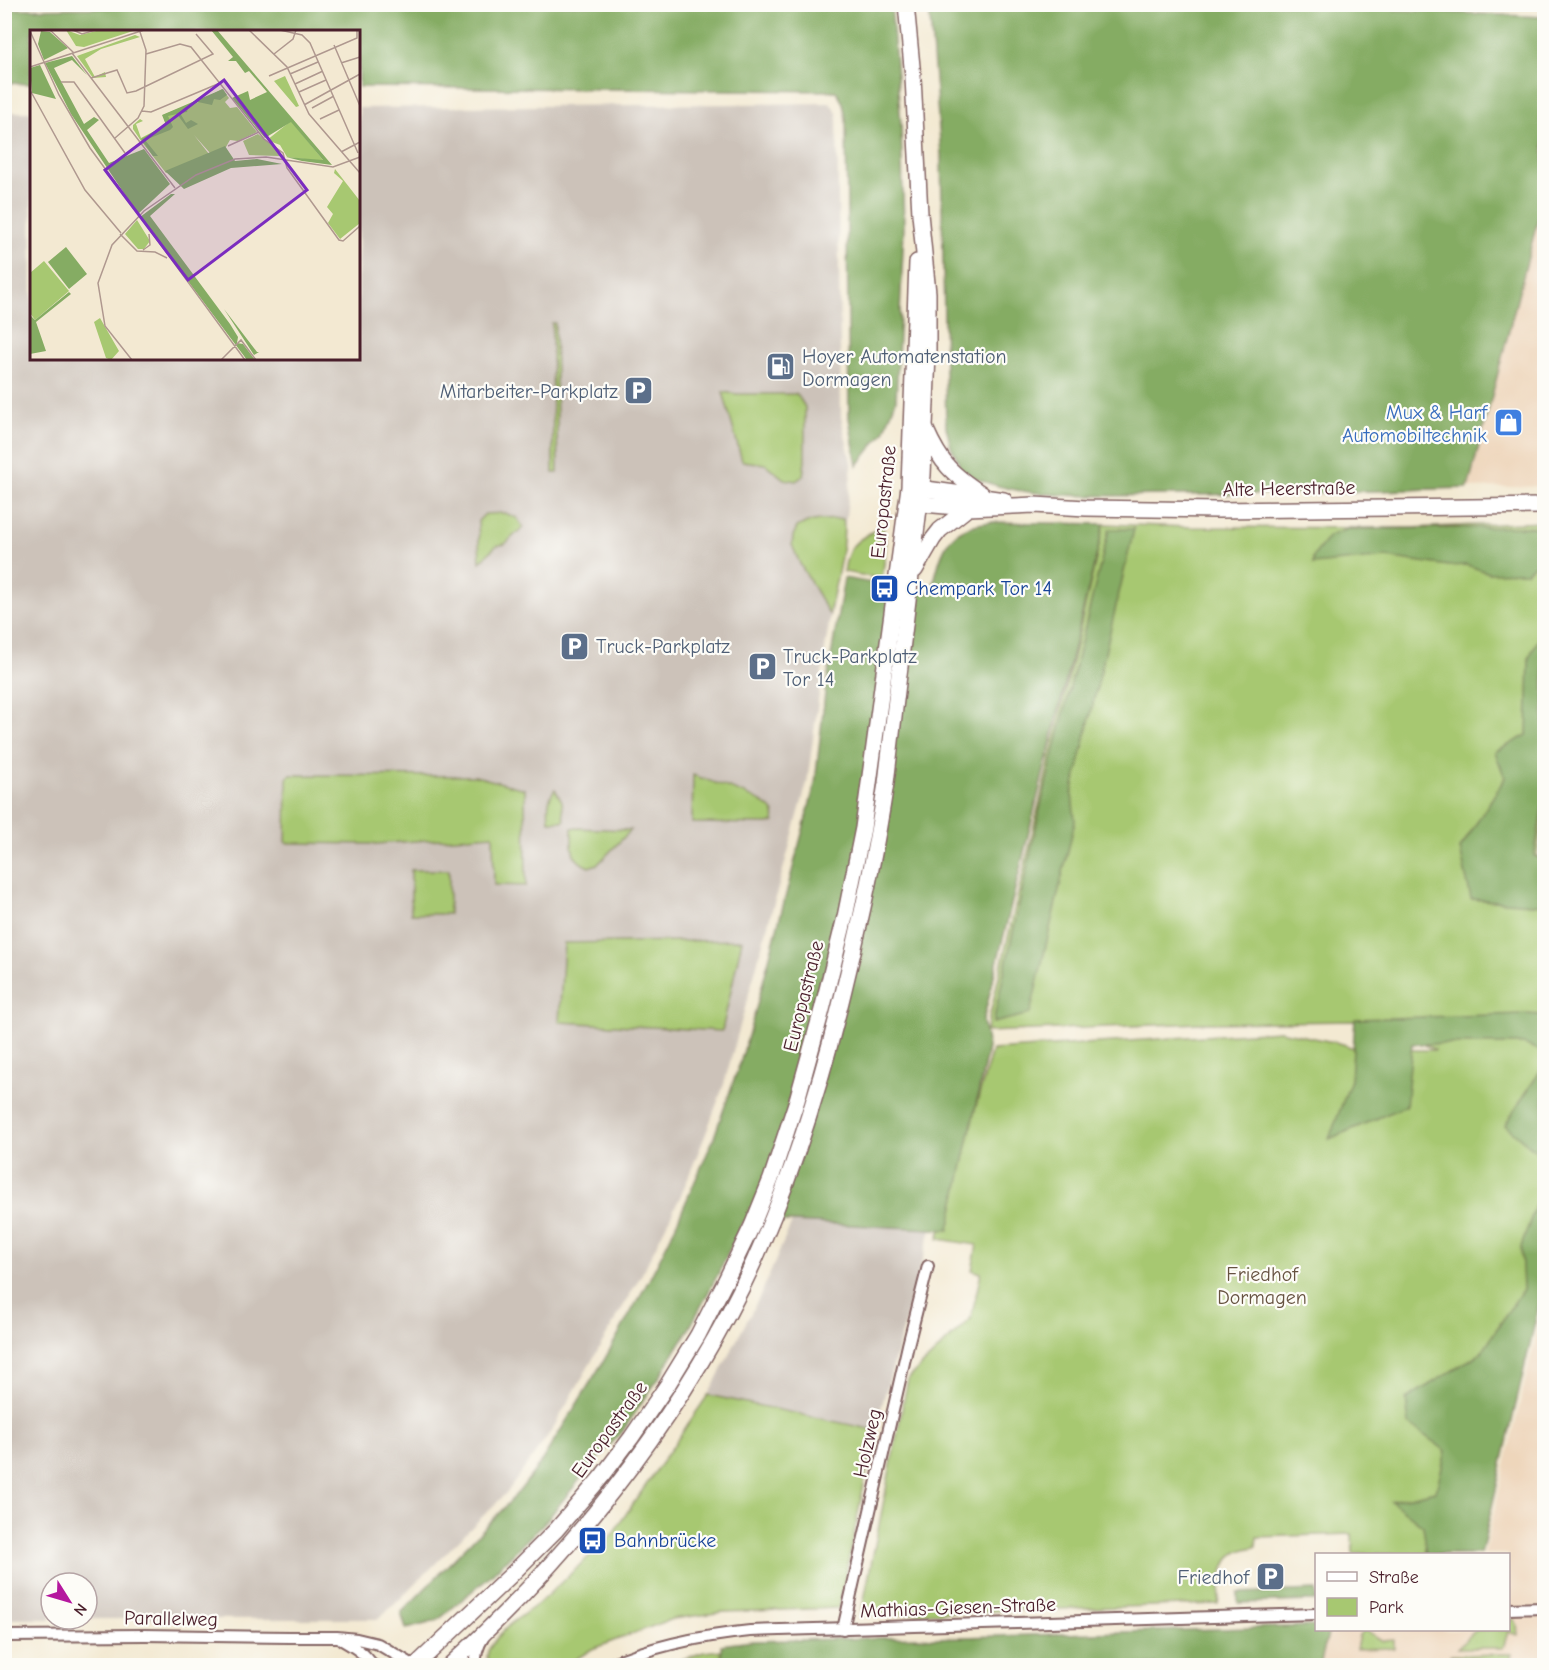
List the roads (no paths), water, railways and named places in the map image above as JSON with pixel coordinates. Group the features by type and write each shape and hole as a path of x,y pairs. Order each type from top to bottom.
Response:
{"main road":[{"name":"Europastraße","path":"415,1665 556,1530 603,1475 668,1384 698,1335 752,1226 771,1179 797,1100 822,1010 863,828 925,428 928,293 920,214 913,77 906,4"},
{"name":"Europastraße","path":"915,487 916,291 920,214"},
{"path":"925,428 938,455 951,471 987,497"},
{"name":"Alte Heerstraße","path":"915,487 1034,505"},
{"name":"Europastraße","path":"449,1665 515,1602 580,1530 624,1475 681,1394 711,1345 741,1288 786,1185 816,1094 838,1015 879,833 912,576 913,503"},
{"name":"Alte Heerstraße","path":"913,503 968,508 1034,505 1130,509 1261,510 1545,506"},
{"path":"912,576 940,530 968,508"}],"street":[{"name":"Holzweg","path":"843,1629 928,1266"},
{"path":"1510,1610 1545,1608"},
{"name":"Mathias-Giesen-Straße","path":"605,1665 684,1640 750,1631 1315,1614"},
{"path":"476,1665 475,1657 479,1645 491,1625"},
{"name":"Parallelweg","path":"4,1636 336,1637 378,1644 415,1665"},
{"path":"336,1637 360,1650 373,1665"}],"place":[{"name":"Hoyer Automatenstation Dormagen","path":"781,367"},
{"name":"Mitarbeiter-Parkplatz","path":"639,391"},
{"name":"Mux & Harf Automobiltechnik","path":"1508,423"},
{"name":"Chempark Tor 14","path":"885,588"},
{"name":"Truck-Parkplatz","path":"575,646"},
{"name":"Truck-Parkplatz Tor 14","path":"762,667"},
{"name":"Bahnbrücke","path":"593,1540"},
{"name":"Friedhof","path":"1270,1577"}],"park label":[{"name":"Friedhof Dormagen","path":"1262,1286"}]}
